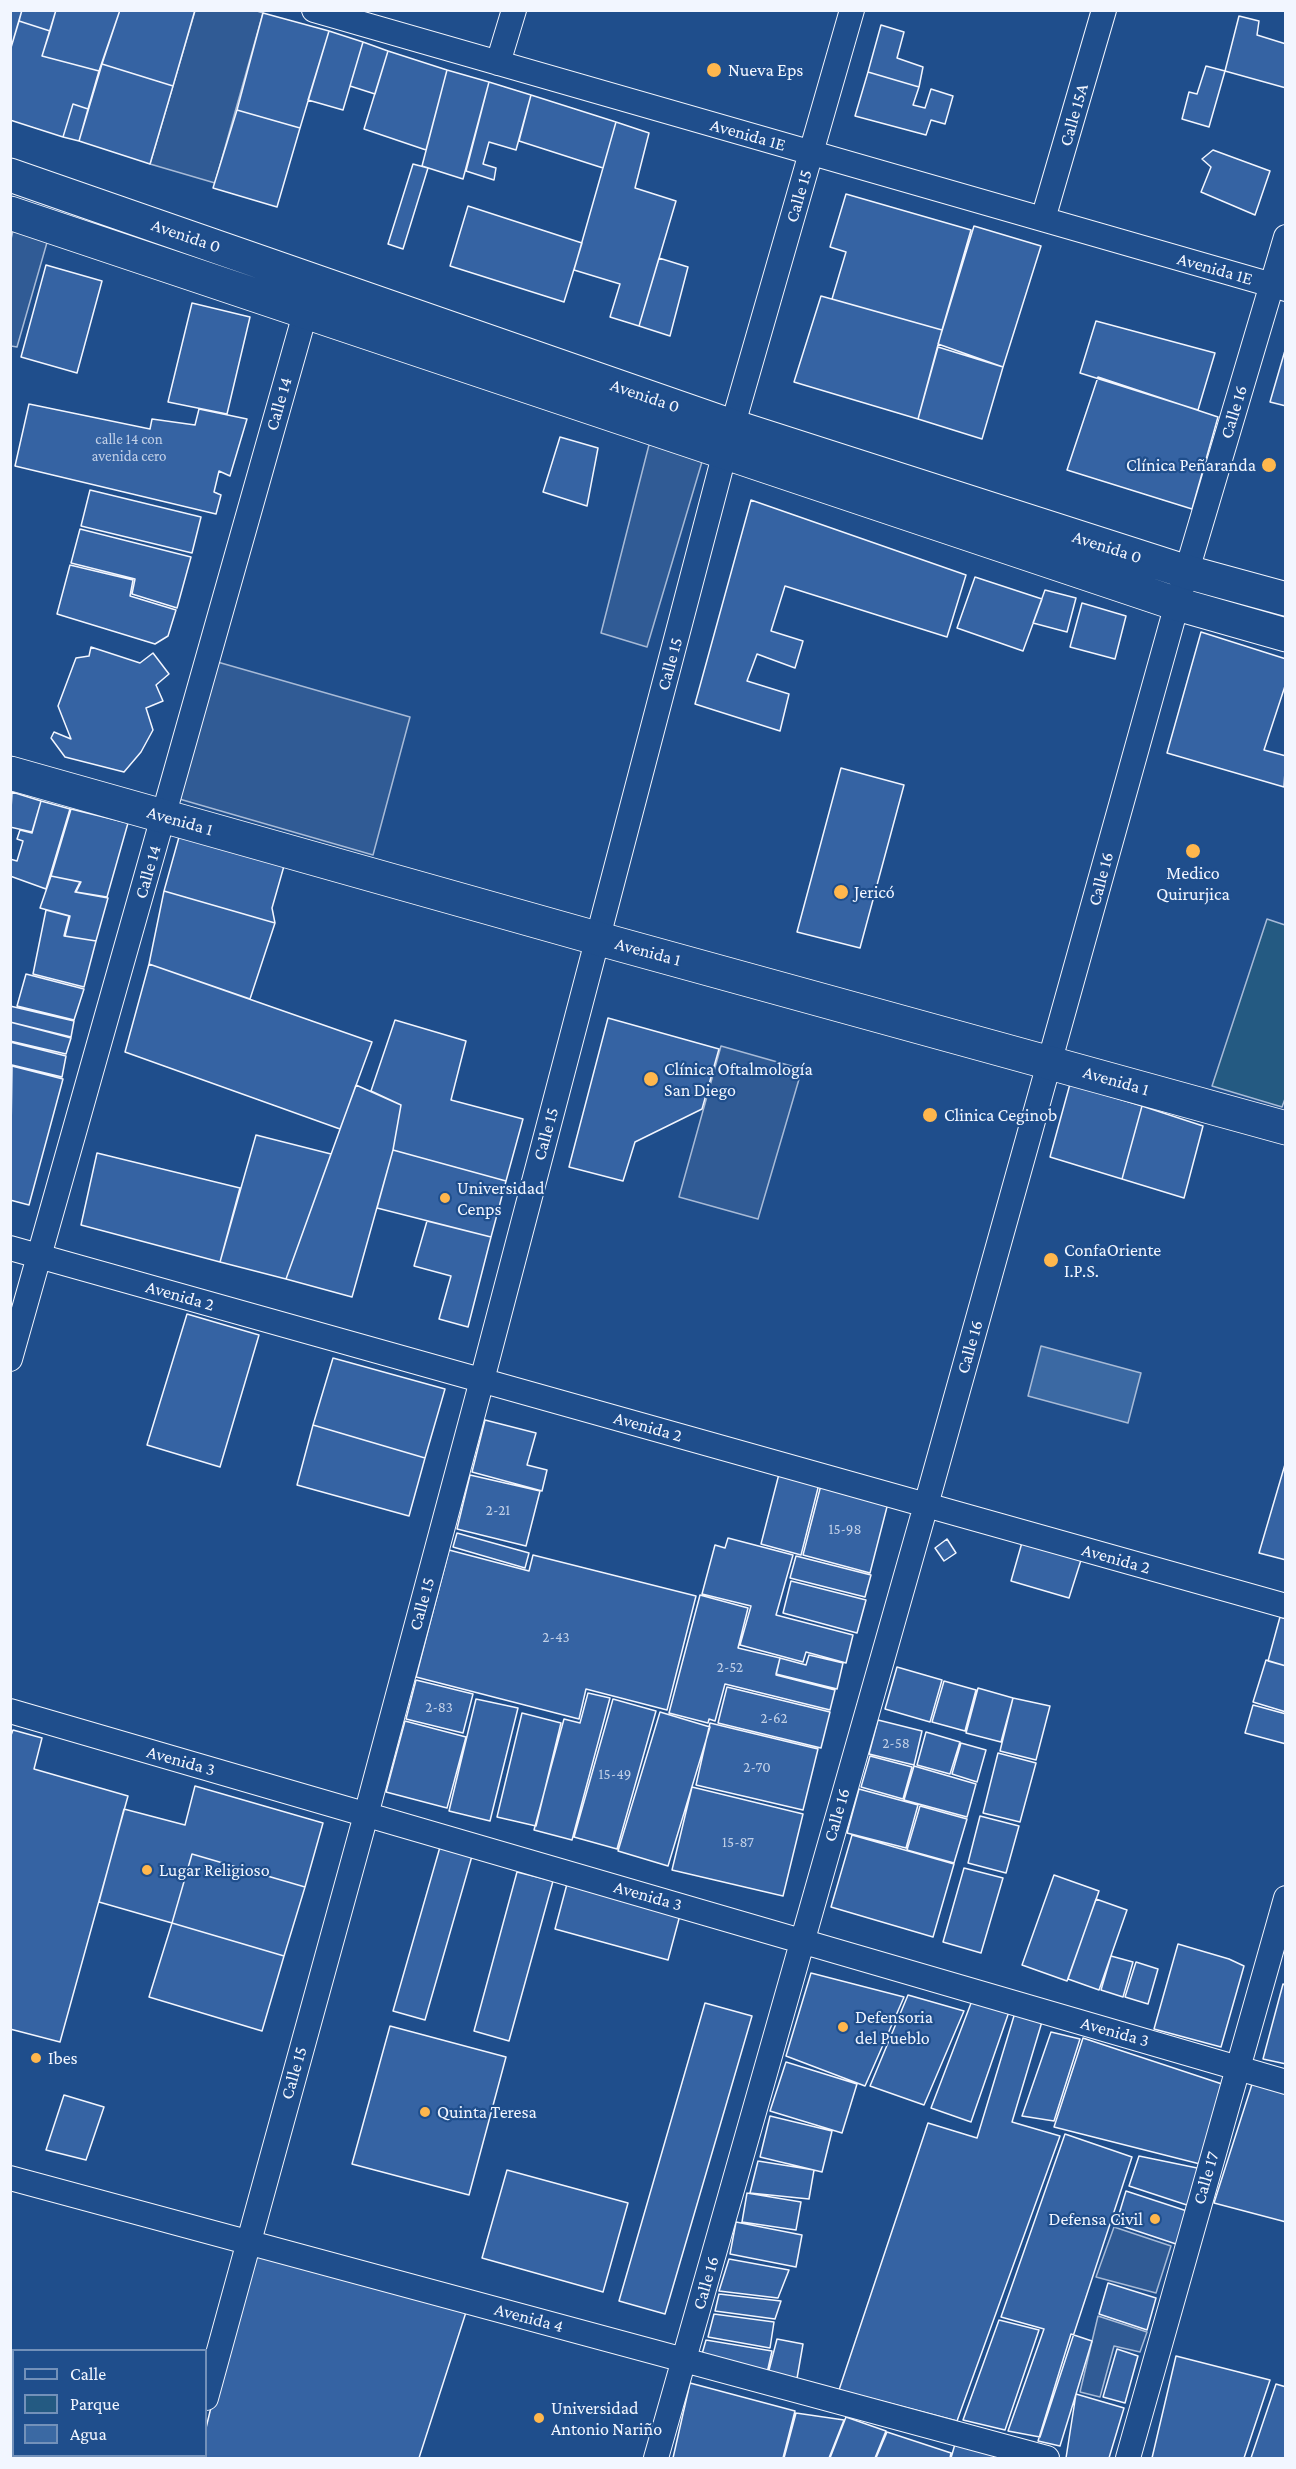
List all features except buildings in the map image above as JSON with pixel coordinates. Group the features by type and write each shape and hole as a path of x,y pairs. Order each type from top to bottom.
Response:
{"street":[{"name":"Avenida 1E","path":"314,10 1279,287"},
{"path":"498,63 514,10"},
{"name":"Calle 15","path":"207,2394 366,1815 482,1380 728,439 852,10"},
{"name":"Calle 15A","path":"1043,219 1104,10"},
{"name":"Avenida 0","path":"10,175 310,295 728,439 1177,604 1286,634"},
{"name":"Avenida 0","path":"10,213 310,295"},
{"name":"Calle 16","path":"656,2458 926,1505 1177,604 1279,287 1286,237"},
{"name":"Calle 14","path":"10,1359 310,295"},
{"name":"Avenida 0","path":"728,439 1286,599"},
{"name":"Avenida 1","path":"10,773 596,938 1286,1128"},
{"name":"Avenida 2","path":"10,1248 1286,1606"},
{"name":"Avenida 3","path":"10,1711 1286,2082"},
{"name":"Calle 17","path":"1128,2458 1286,1898"},
{"name":"Avenida 4","path":"10,2178 1047,2458"}],"green space":[{"path":"1267,919 1285,925 1286,1096 1282,1107 1212,1086"}],"shaded area":[{"path":"254,10 263,13 215,183 150,164 195,11"},
{"path":"17,213 52,225 17,347 11,346 11,239"},
{"path":"651,437 704,455 647,647 601,633"},
{"path":"207,659 410,717 373,855 169,796"},
{"path":"721,1046 802,1069 758,1219 679,1197"},
{"path":"1114,2227 1171,2246 1156,2293 1096,2277"},
{"path":"1098,2316 1147,2332 1140,2352 1114,2346 1100,2397 1080,2392"}],"water":[{"path":"1041,1346 1141,1373 1128,1423 1028,1396"}],"place":[{"name":"Nueva Eps","path":"714,70"},
{"name":"Clínica Peñaranda","path":"1269,465"},
{"name":"Medico Quirurjica","path":"1193,851"},
{"name":"Jericó","path":"841,892"},
{"name":"Clínica Oftalmología San Diego","path":"651,1079"},
{"name":"Clinica Ceginob","path":"930,1115"},
{"name":"Universidad Cenps","path":"445,1198"},
{"name":"ConfaOriente I.P.S.","path":"1051,1260"},
{"name":"Lugar Religioso","path":"147,1870"},
{"name":"Defensoria del Pueblo","path":"843,2027"},
{"name":"Ibes","path":"36,2058"},
{"name":"Quinta Teresa","path":"425,2112"},
{"name":"Defensa Civil","path":"1155,2219"},
{"name":"Universidad Antonio Nariño","path":"539,2418"}]}
